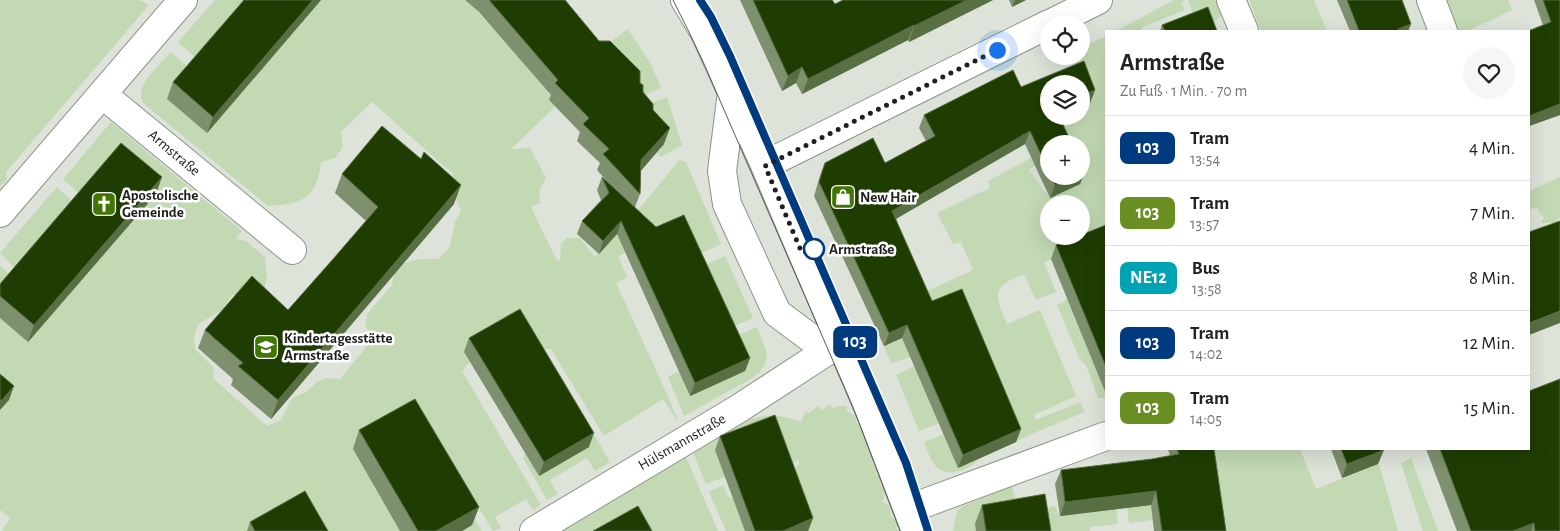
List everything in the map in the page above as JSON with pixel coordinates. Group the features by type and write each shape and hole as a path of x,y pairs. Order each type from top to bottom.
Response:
{"street":[{"path":"0,213 183,0"},
{"path":"685,0 705,33 765,166 835,347 913,520 1105,436"},
{"path":"1067,15 1098,0"},
{"path":"1232,0 1244,30"},
{"path":"1431,0 1443,30"},
{"path":"765,166 1040,28"},
{"path":"732,92 722,171 727,204 773,307 783,319 835,347"},
{"name":"Armstraße","path":"102,94 292,250"},
{"name":"Hülsmannstraße","path":"534,531 738,409 835,347"}],"green space":[{"path":"0,0 139,0 149,5 6,172 6,180 0,186"},
{"path":"215,0 466,0 508,44 552,97 549,100 555,107 511,149 530,148 546,178 539,191 540,203 531,207 557,261 560,260 561,244 567,238 580,238 594,256 599,254 677,163 680,160 686,162 721,244 693,257 679,228 618,256 627,277 616,283 678,421 663,399 604,436 551,349 544,349 535,355 471,360 462,371 541,505 533,510 526,499 495,517 501,528 493,531 445,453 449,474 482,531 2,531 10,518 0,510 0,266 13,278 19,272 0,253 57,187 81,210 86,200 63,179 111,122 242,231 236,239 246,241 265,257 267,277 264,290 232,295 222,310 200,323 194,338 195,349 214,368 213,378 267,426 281,420 292,398 306,392 317,382 327,378 340,379 373,339 365,325 368,313 392,285 394,274 404,263 420,259 438,259 449,249 455,222 461,210 451,191 453,174 372,102 341,132 343,147 335,158 321,162 316,184 306,197 299,201 268,206 143,103 141,96 145,82 171,52 192,70 199,61 178,42"},
{"path":"1174,0 1185,0 1181,2 1185,10 1143,27 1141,30 1118,30"},
{"path":"1188,0 1220,0 1225,12 1213,23 1195,18"},
{"path":"1249,0 1314,0 1327,30 1261,30"},
{"path":"1443,0 1508,0 1512,10 1470,30 1455,30"},
{"path":"628,29 651,64 661,88 633,99 592,56"},
{"path":"1105,36 1105,237 1090,243 1090,195 1056,195 1078,185 1090,185 1090,135 1060,135 1058,125 1090,125 1090,75 1080,75 1076,65 1090,65 1090,44"},
{"path":"667,97 682,145 661,157 657,153 661,149 661,141 637,108"},
{"path":"1031,158 1035,165 1029,170 1048,195 1040,195 1040,245 1086,245 1044,262 1056,292 1036,300 1024,274 1001,287 998,292 998,298 1007,324 1040,310 1076,396 1034,415 1036,420 1080,402 1085,412 1016,442 985,367 911,357 891,363 871,317 973,270 961,242 953,244 937,213 990,188 988,181"},
{"path":"1560,177 1560,217 1555,226 1551,223 1541,223 1544,217 1540,214 1537,207 1530,210 1530,191"},
{"path":"725,256 753,318 726,330 698,268"},
{"path":"1068,299 1105,392 1105,398 1098,398 1086,365 1080,360 1057,305"},
{"path":"757,327 767,353 766,362 760,372 684,416 668,377 679,371 690,396 730,339"},
{"path":"915,366 940,423 919,431 896,375"},
{"path":"828,405 832,406 833,409 838,406 847,406 847,411 855,416 857,424 866,430 865,438 874,444 877,454 872,462 877,471 875,474 882,477 880,484 886,487 887,491 882,501 890,507 890,515 899,524 896,528 899,531 807,531 785,471 795,468 799,464 799,459 796,462 725,477 706,484 693,453 749,420 762,416 775,416 801,422 805,412 809,413 818,406 822,410"},
{"path":"585,419 610,462 595,471 587,458 550,480 558,494 547,500 523,458 525,454"},
{"path":"944,434 958,468 979,459 969,467 956,472 939,469 929,456 924,442"},
{"path":"1205,450 1300,450 1316,489 1379,464 1398,531 1219,531"},
{"path":"686,457 718,531 564,531"},
{"path":"1411,458 1438,531 1423,531 1401,463"},
{"path":"1121,460 1146,467 1153,520 1129,523"},
{"path":"723,485 729,498 733,498 746,531 726,531 709,492"},
{"path":"1012,486 1019,516 976,531 953,531 957,511 963,506"},
{"path":"1114,494 1118,524 1090,527 1090,531 1041,531 1038,511 1055,506 1060,516"}],"building":[{"path":"244,0 313,0 213,117 173,82"},
{"path":"489,0 565,0 599,41 610,41 640,71 640,83 643,85 643,92 653,104 653,110 670,128 641,160 640,194 603,154 609,149 583,124 589,118 555,83 558,80"},
{"path":"753,0 832,0 835,4 843,0 967,0 808,79 802,67 788,76"},
{"path":"1347,0 1402,0 1411,24 1398,30 1359,30"},
{"path":"1543,0 1560,0 1560,104 1530,116 1530,30 1551,22"},
{"path":"1208,7 1217,30 1164,30 1162,25"},
{"path":"1074,65 1086,65 1089,75 1050,75"},
{"path":"1013,70 1021,87 1040,79 1040,125 1063,125 1068,135 1040,135 1040,153 1030,131 892,211 932,301 962,289 1021,429 963,455 907,325 889,333 819,182 825,163 873,138 885,163 935,136 924,115"},
{"path":"1090,77 1095,90 1090,92"},
{"path":"382,126 421,159 424,152 461,185 278,400 238,366 243,363 205,330 252,276 288,310 334,258 378,207 342,174"},
{"path":"121,143 162,177 34,325 0,296 0,284"},
{"path":"602,177 656,227 684,215 750,358 695,383 621,221 603,241 582,221 609,193"},
{"path":"1560,221 1560,311 1530,323 1530,232"},
{"path":"1105,225 1105,365 1056,245 1090,245 1090,231"},
{"path":"520,309 594,433 544,462 469,338"},
{"path":"0,374 14,386 2,400 0,400"},
{"path":"1560,379 1560,531 1535,531 1534,523 1513,531 1471,531 1440,450 1530,450 1530,391"},
{"path":"415,399 479,507 436,531 418,531 359,430"},
{"path":"775,415 813,518 783,531 755,531 720,436"},
{"path":"1177,450 1214,450 1226,531 1162,531 1156,491 1065,502 1061,470 1179,454"},
{"path":"1341,450 1384,450 1347,464"},
{"path":"305,491 328,531 255,531 250,522"},
{"path":"1045,494 1051,531 986,531 982,505"},
{"path":"638,506 652,531 593,531"}],"tram line":[{"path":"673,0 705,66 853,407 900,531"},
{"path":"700,0 722,39 906,463 928,531"},
{"name":"103","path":"700,0 711,17 730,56 859,351 906,463 928,531"}],"place":[{"name":"New Hair","path":"843,197"},
{"name":"Apostolische Gemeinde","path":"104,204"},
{"name":"Armstraße","path":"814,249"},
{"name":"Kindertagesstätte Armstraße","path":"266,347"}],"route":[{"path":"814,249 802,253 765,166 997,50"}]}
